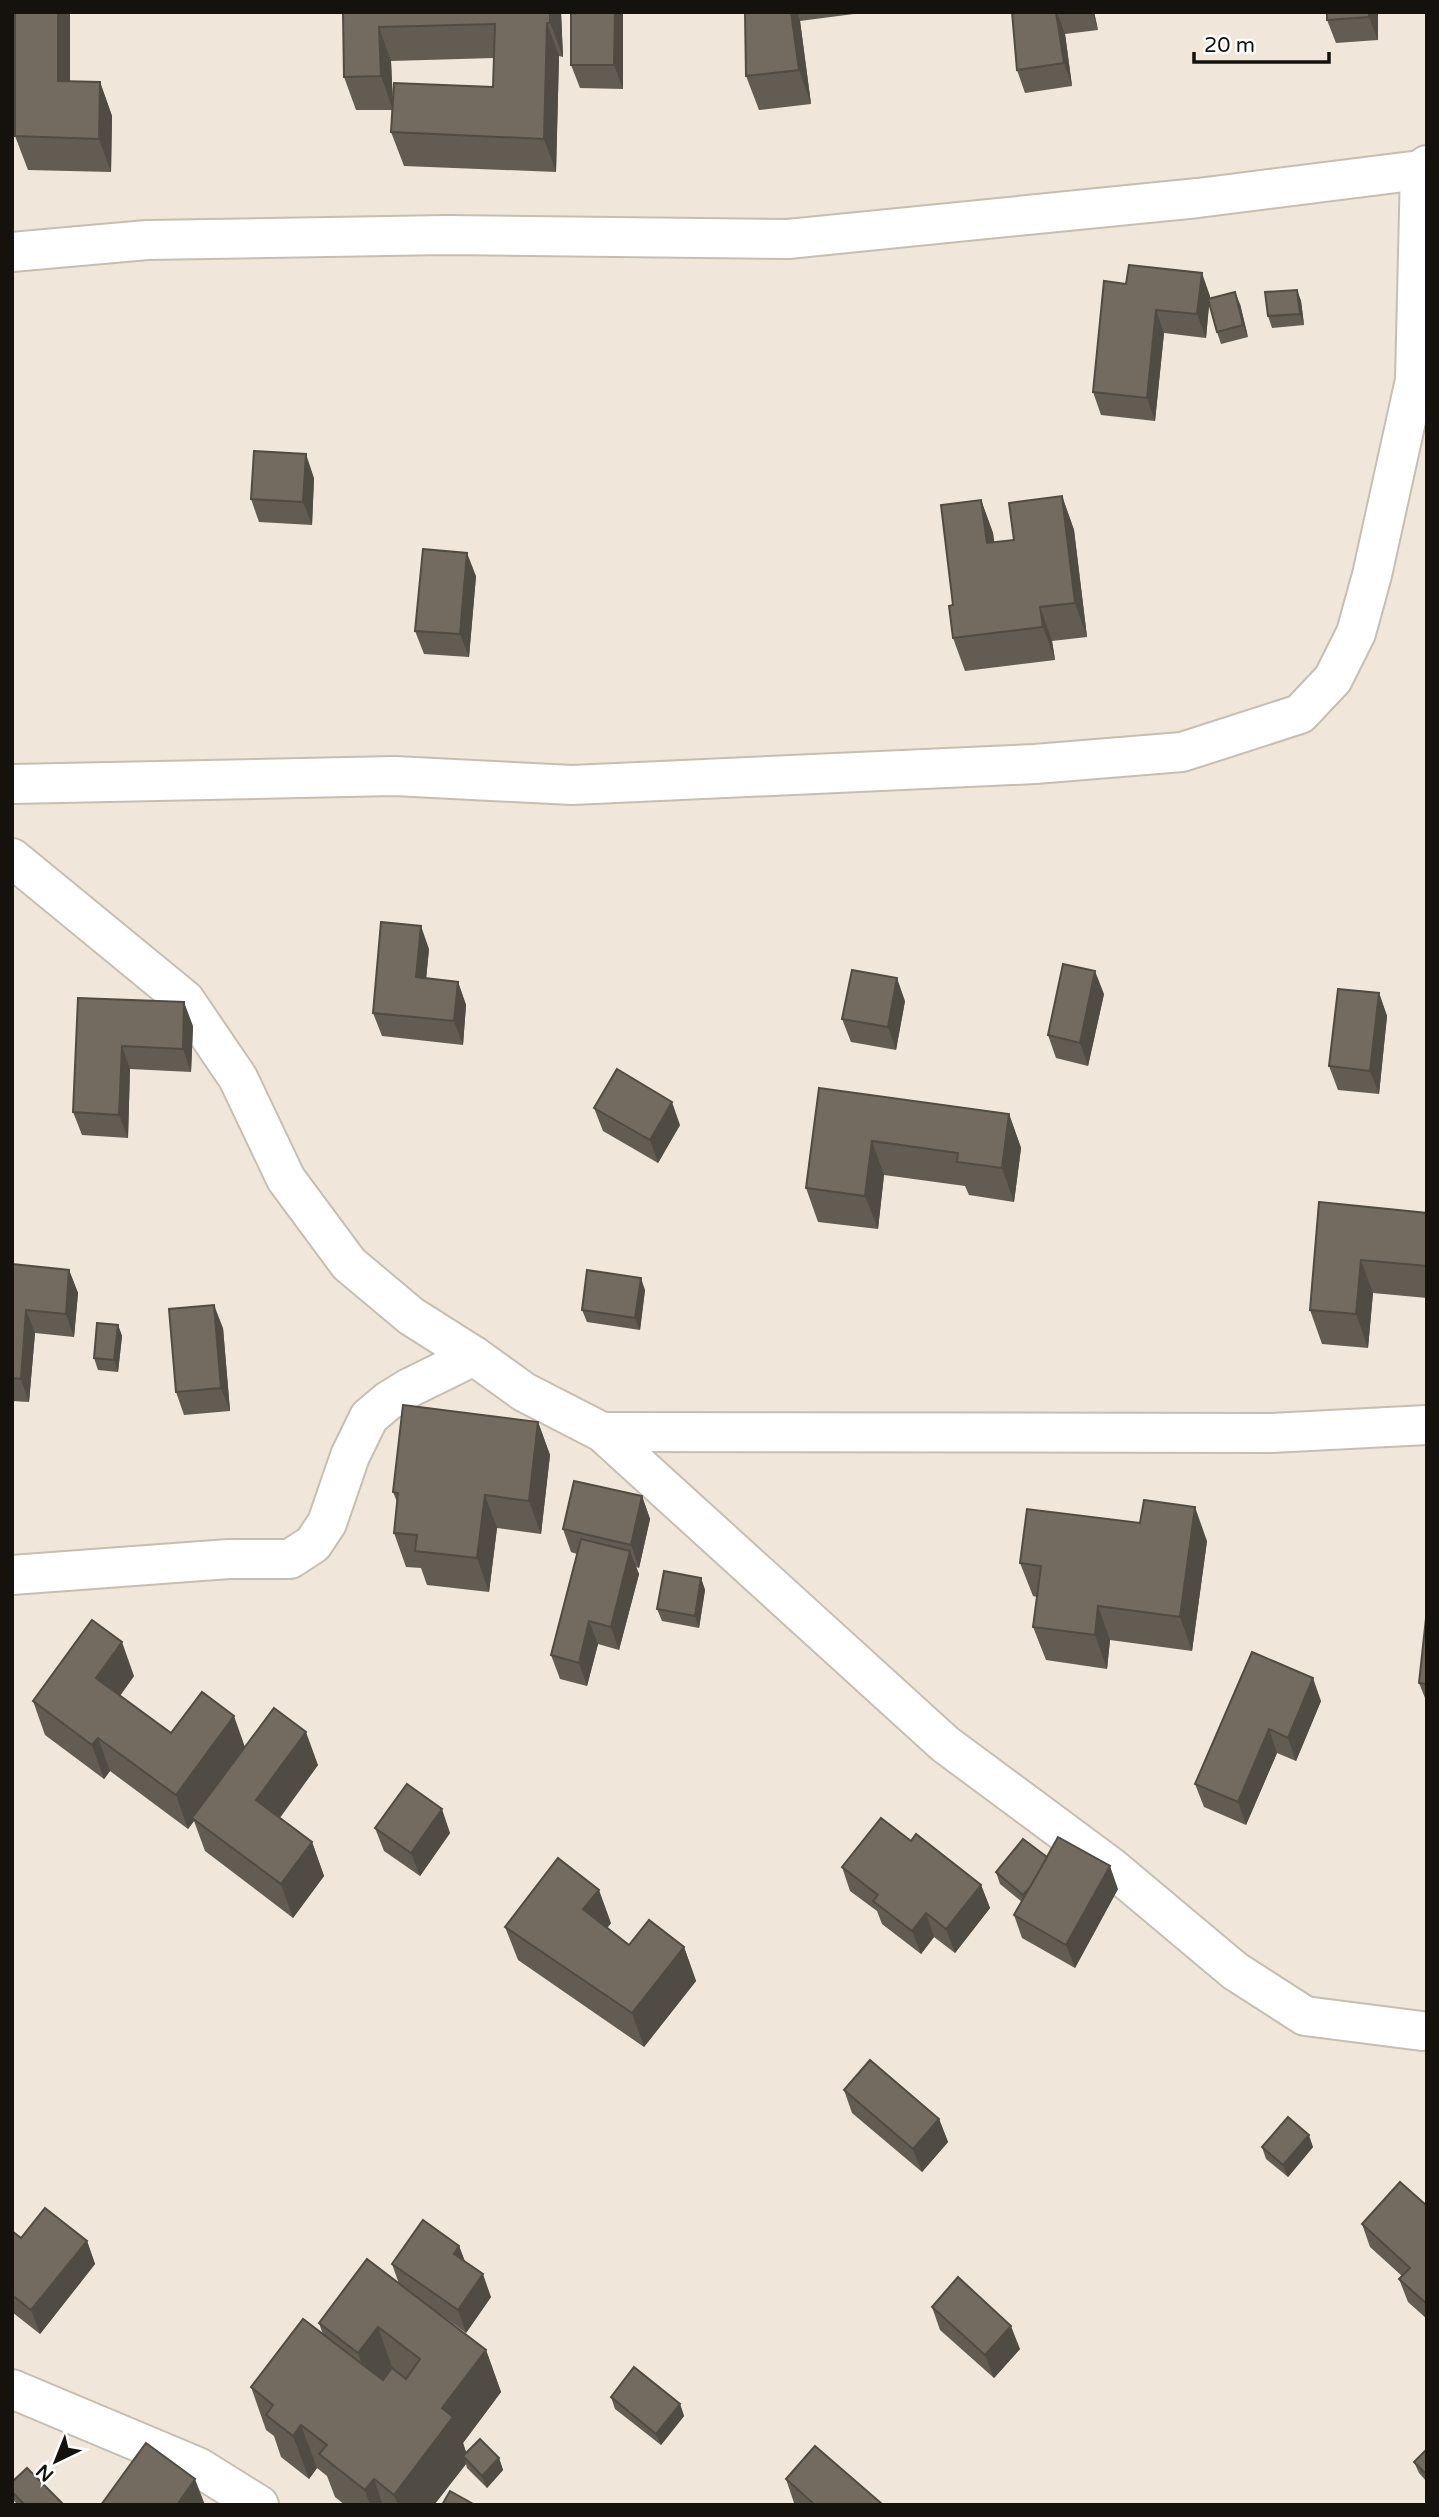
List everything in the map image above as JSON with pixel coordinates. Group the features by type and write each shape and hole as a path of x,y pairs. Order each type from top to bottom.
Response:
{"street":[{"path":"12,252 147,240 352,236 788,239 1198,198 1424,168 1415,380 1373,575 1356,632 1333,679 1300,714 1182,752 1035,764 572,785 394,776 12,784"},
{"path":"12,858 185,1000 238,1078 286,1179 349,1264 411,1316 524,1392 602,1432 945,1744 1111,1867 1235,1971 1305,2016 1425,2026"},
{"path":"12,1575 229,1559 290,1559 313,1544 327,1524 350,1456 369,1417 408,1388 474,1356"},
{"path":"602,1432 1271,1433 1427,1425"},
{"path":"12,2389 198,2467 259,2505"}],"building":[{"path":"15,12 58,12 58,81 100,82 99,139 15,136"},
{"path":"343,12 550,12 550,23 547,23 544,139 391,132 394,83 493,87 495,24 379,27 381,76 344,77"},
{"path":"571,12 615,12 614,65 571,65"},
{"path":"745,12 791,12 799,70 746,76"},
{"path":"1012,12 1056,12 1064,63 1017,70"},
{"path":"1327,12 1369,12 1369,17 1327,20"},
{"path":"1129,265 1202,273 1197,314 1156,310 1147,398 1093,392 1104,281 1126,284"},
{"path":"1297,290 1300,314 1268,316 1265,292"},
{"path":"1235,292 1243,325 1217,332 1208,299"},
{"path":"254,451 306,454 303,502 251,499"},
{"path":"1062,496 1075,603 1040,607 1043,627 953,638 949,606 953,605 941,505 981,500 987,543 1014,540 1009,503"},
{"path":"423,549 467,553 460,634 415,631"},
{"path":"381,922 421,926 416,977 458,982 454,1021 373,1013"},
{"path":"1063,964 1095,971 1080,1043 1048,1035"},
{"path":"852,970 897,978 888,1027 842,1019"},
{"path":"1338,989 1379,993 1370,1071 1329,1066"},
{"path":"78,998 184,1002 183,1049 122,1046 119,1115 73,1112"},
{"path":"617,1069 672,1102 650,1140 594,1108"},
{"path":"819,1088 1009,1114 1002,1168 957,1162 958,1153 872,1141 865,1196 806,1188"},
{"path":"1319,1202 1427,1213 1427,1266 1361,1260 1356,1314 1310,1310"},
{"path":"12,1264 69,1270 66,1314 26,1310 21,1379 12,1378"},
{"path":"587,1270 641,1278 635,1318 582,1310"},
{"path":"214,1305 221,1388 176,1392 169,1309"},
{"path":"97,1323 118,1325 114,1360 94,1358"},
{"path":"403,1405 538,1422 529,1501 485,1495 477,1558 415,1551 417,1535 394,1533 398,1493 393,1492"},
{"path":"574,1481 642,1496 631,1545 563,1529"},
{"path":"1144,1500 1195,1507 1180,1617 1098,1606 1095,1635 1033,1627 1041,1566 1020,1563 1027,1509 1140,1523"},
{"path":"581,1539 630,1551 611,1627 589,1621 579,1663 551,1655"},
{"path":"664,1571 701,1578 695,1616 657,1609"},
{"path":"1427,1618 1427,1684 1419,1683"},
{"path":"92,1620 122,1642 96,1678 171,1733 202,1692 234,1716 176,1795 98,1738 92,1745 33,1701"},
{"path":"1252,1652 1313,1678 1288,1738 1269,1729 1238,1802 1195,1784"},
{"path":"274,1708 306,1732 256,1800 312,1842 281,1884 192,1818"},
{"path":"407,1784 442,1809 411,1853 375,1828"},
{"path":"881,1818 911,1841 916,1834 981,1885 946,1929 926,1913 912,1931 873,1901 878,1895 842,1867"},
{"path":"1058,1837 1110,1866 1066,1945 1014,1915"},
{"path":"1023,1839 1047,1857 1023,1895 996,1872"},
{"path":"558,1858 599,1890 583,1909 629,1945 649,1920 684,1947 632,2013 505,1927"},
{"path":"870,2060 939,2119 913,2149 844,2090"},
{"path":"1288,2117 1309,2135 1283,2165 1262,2147"},
{"path":"1400,2182 1427,2206 1427,2304 1399,2279 1410,2268 1362,2224"},
{"path":"45,2208 87,2241 31,2310 12,2295 12,2231 21,2238"},
{"path":"423,2220 459,2246 454,2254 483,2274 458,2310 392,2264"},
{"path":"367,2259 486,2350 442,2408 453,2417 394,2495 374,2479 365,2490 319,2454 327,2445 301,2425 293,2436 266,2415 273,2405 251,2387 303,2319 383,2380 392,2368 406,2379 420,2359 378,2327 358,2353 319,2323"},
{"path":"958,2277 1011,2326 985,2355 932,2307"},
{"path":"634,2367 680,2404 656,2434 611,2397"},
{"path":"480,2439 499,2458 482,2476 463,2456"},
{"path":"146,2443 195,2479 177,2505 101,2505"},
{"path":"815,2446 882,2504 815,2505 786,2479"},
{"path":"1427,2449 1427,2475 1414,2462"},
{"path":"27,2468 62,2503 60,2505 25,2505 12,2492 12,2482"},
{"path":"450,2491 475,2505 442,2505"}]}
